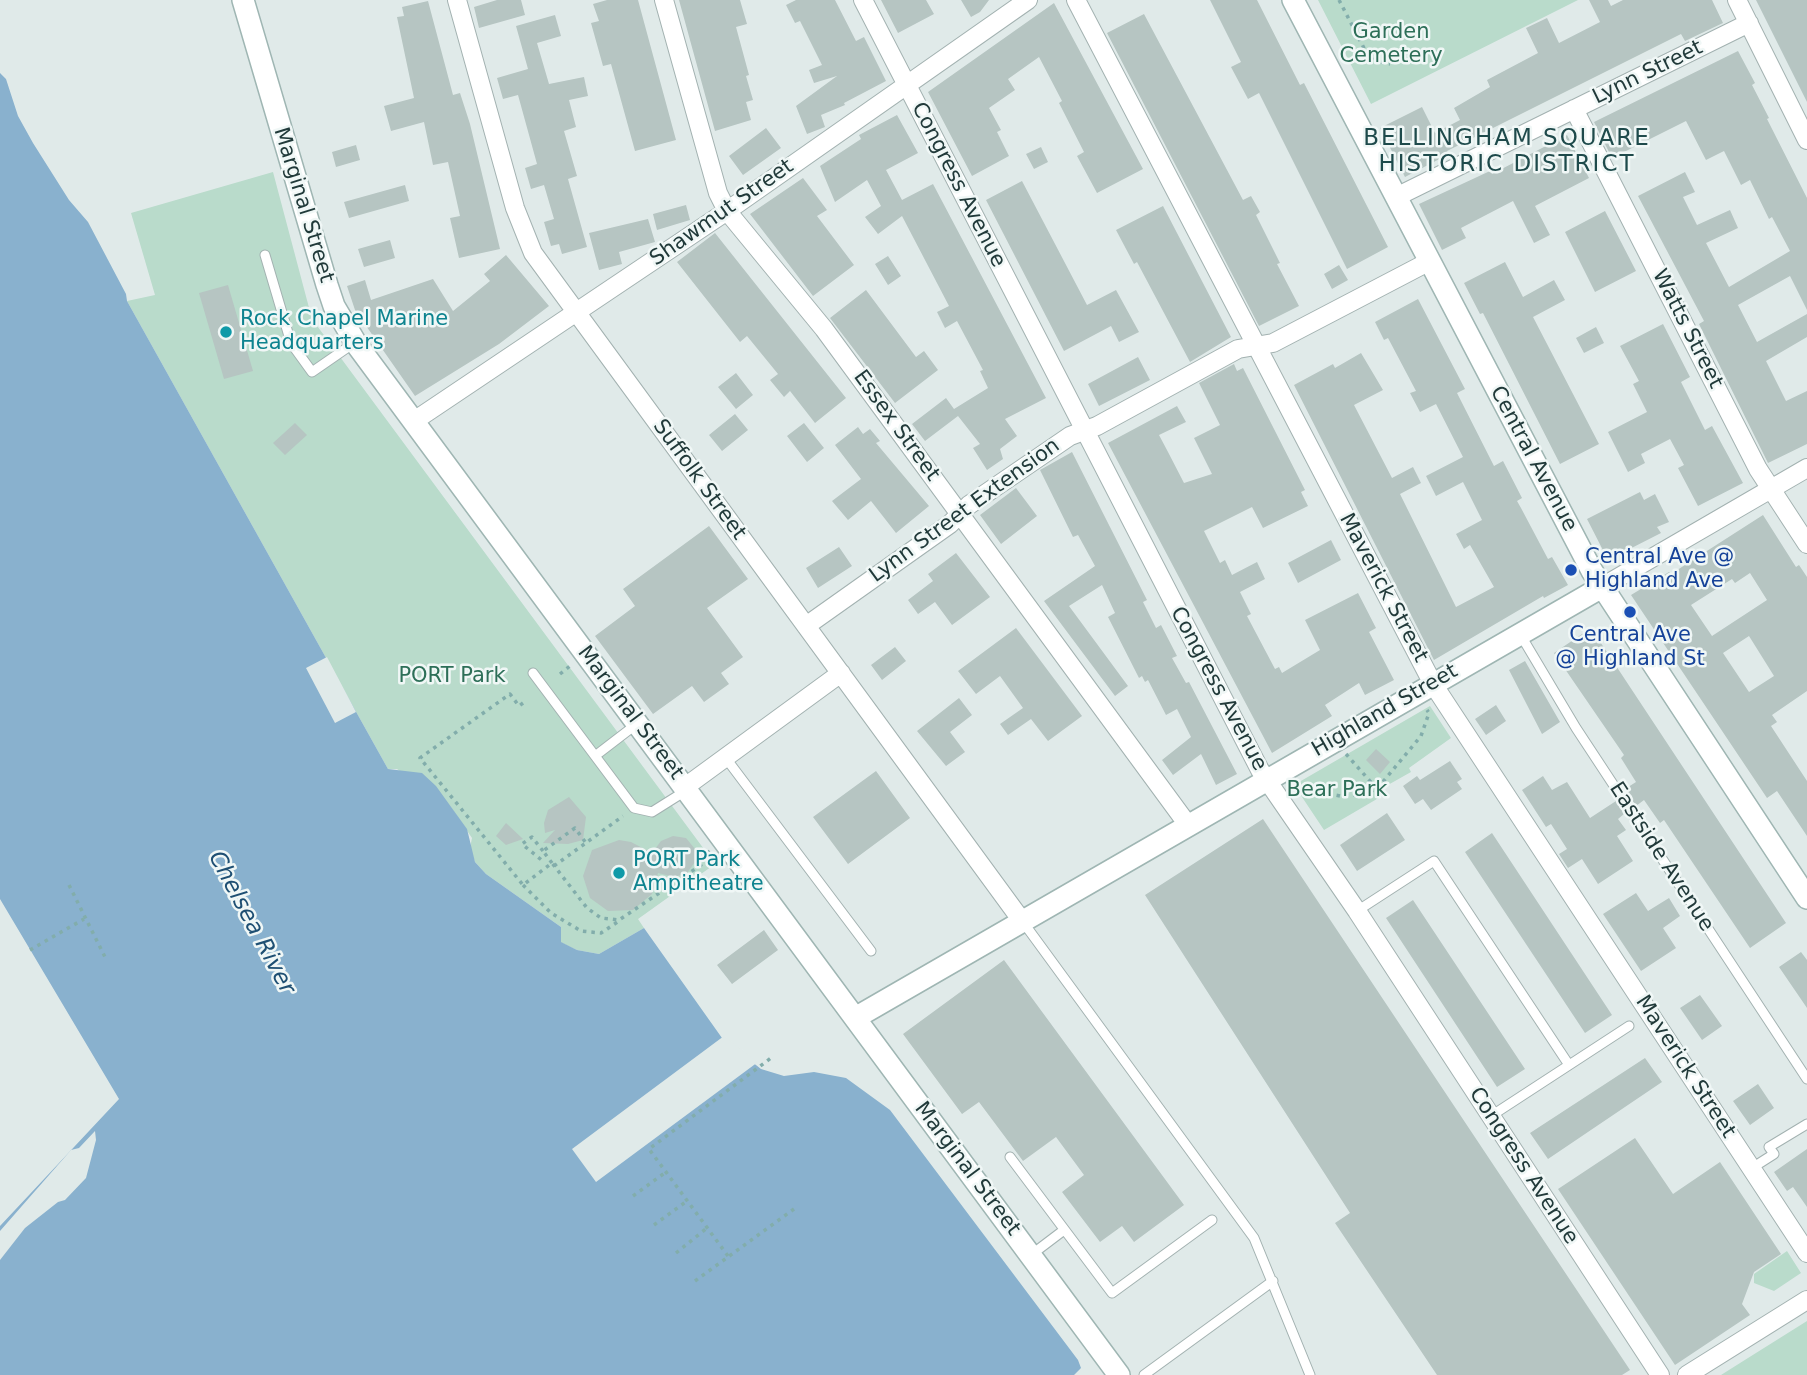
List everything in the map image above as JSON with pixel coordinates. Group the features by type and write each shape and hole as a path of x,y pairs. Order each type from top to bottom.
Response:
{"street":[{"name":"Marginal Street","path":"243,0 327,285 334,306 355,342 1119,1375"},
{"name":"Suffolk Street","path":"457,0 520,223 538,260 1022,920"},
{"name":"Essex Street","path":"664,0 718,193 727,211 824,329 1188,825"},
{"name":"Congress Avenue","path":"863,0 1266,780 1357,911 1660,1375"},
{"name":"Shawmut Street","path":"414,421 727,211 1028,0"},
{"name":"Maverick Street","path":"1076,0 1433,684 1807,1252"},
{"name":"Central Avenue","path":"1293,0 1602,587 1807,898"},
{"path":"1737,0 1807,139"},
{"name":"Lynn Street","path":"1396,197 1749,23"},
{"name":"Watts Street","path":"1574,110 1770,489 1807,544"},
{"name":"Lynn Street Extension","path":"806,626 1070,436 1238,349 1273,343 1430,261"},
{"name":"Highland Street","path":"855,1018 1807,468"},
{"path":"686,788 841,673"},
{"path":"1687,1375 1807,1300"}],"lane":[{"path":"265,255 291,343 312,372 355,342"},
{"name":"Eastside Avenue","path":"1519,633 1576,728 1807,1079"},
{"path":"533,673 634,808 652,812 686,788"},
{"path":"594,756 638,723"},
{"path":"725,757 871,951"},
{"path":"1357,911 1434,861 1569,1065"},
{"path":"1022,920 1254,1238 1273,1281 1290,1332 1310,1375"},
{"path":"1491,1116 1629,1026"},
{"path":"1752,1168 1774,1154 1769,1147 1807,1124"},
{"path":"1010,1157 1112,1293 1212,1220"},
{"path":"1031,1255 1064,1230"},
{"path":"1144,1375 1273,1281"}],"path":[{"path":"1339,0 1366,52 1380,62 1390,64"},
{"path":"560,674 572,665"},
{"path":"523,703 519,706 510,694 420,758 523,885 551,913 581,931 601,933 701,865 703,856 712,850"},
{"path":"1297,780 1302,788 1340,796 1359,795 1377,789 1421,737 1429,713 1425,706"},
{"path":"1345,752 1377,789"},
{"path":"523,885 634,808"},
{"path":"543,851 575,828 586,843"},
{"path":"544,862 522,844 532,837 594,915 609,921 619,920"},
{"path":"69,885 105,957"},
{"path":"30,950 84,919"},
{"path":"728,1256 649,1149 771,1058"},
{"path":"633,1196 666,1172"},
{"path":"654,1225 687,1201"},
{"path":"695,1281 794,1209"},
{"path":"676,1253 707,1228"}],"green space":[{"name":"Garden Cemetery","path":"1318,0 1578,0 1371,104"},
{"name":"PORT Park","path":"273,172 312,319 715,864 638,919 644,928 599,954 577,950 560,942 561,927 486,874 475,862 470,848 472,838 450,806 397,769 388,769 127,301 155,295 131,213"},
{"name":"Bear Park","path":"1430,706 1451,738 1409,768 1411,772 1379,790 1382,796 1324,830 1294,785"},
{"path":"1787,1251 1801,1273 1774,1291 1754,1283 1754,1274"},
{"path":"1807,1321 1807,1375 1721,1375 1748,1358"}],"water":[{"name":"Chelsea River","path":"0,73 6,79 18,116 33,143 69,200 88,222 126,294 127,301 388,769 422,773 436,786 467,829 475,862 486,874 561,927 561,942 577,950 599,954 644,928 722,1038 761,1069 784,1076 814,1072 846,1078 890,1110 1078,1360 1081,1368 1074,1375 0,1375 0,1226 119,1099 0,899"}],"pier":[{"path":"327,657 356,712 335,723 306,668"},
{"path":"724,1036 758,1062 596,1182 572,1149"},
{"path":"95,1131 96,1140 86,1178 65,1200 58,1202 25,1228 0,1260 0,1231 71,1150 79,1148"}],"building":[{"path":"497,0 521,0 525,15 479,28 474,7"},
{"path":"607,0 638,0 676,140 635,151 611,64 603,66 591,23 599,21 593,4"},
{"path":"679,0 740,0 747,24 736,27 749,75 746,76 753,100 746,102 751,120 715,131"},
{"path":"796,0 835,0 856,41 864,37 886,81 844,103 845,105 821,115 825,127 807,134 796,106 837,76 814,83 809,70 822,65 800,21 795,23 786,5"},
{"path":"881,0 926,0 934,14 898,33"},
{"path":"961,0 989,0 980,12 971,17"},
{"path":"1210,0 1257,0 1300,85 1304,83 1388,247 1347,269 1259,93 1248,99 1231,67 1241,62"},
{"path":"1589,0 1608,0 1611,6 1623,0 1712,0 1723,23 1685,41 1681,34 1447,151 1449,154 1405,177 1380,128 1422,107 1435,133 1460,120 1454,108 1490,87 1487,80 1538,53 1526,28 1547,18 1559,43 1600,22"},
{"path":"1756,0 1807,0 1807,102"},
{"path":"428,1 453,95 460,93 470,124 500,249 459,258 450,218 460,216 448,162 433,165 424,122 391,131 384,106 414,98 397,17 404,16 402,7"},
{"path":"1054,3 1143,169 1097,193 1077,156 1084,152 1039,57 1008,79 1015,90 989,108 1001,130 997,132 1009,156 972,176 928,92"},
{"path":"1144,14 1243,200 1251,196 1260,212 1256,215 1299,306 1259,326 1107,33"},
{"path":"555,15 561,36 537,43 549,84 584,77 588,96 569,100 576,127 564,131 577,176 568,179 587,247 562,254 559,244 551,246 544,222 554,219 544,185 531,189 525,168 537,164 518,95 503,99 497,78 528,69 516,26"},
{"path":"1738,51 1755,83 1752,85 1769,118 1767,119 1807,198 1807,310 1790,276 1738,305 1757,342 1807,314 1807,337 1766,361 1786,401 1807,391 1807,444 1768,463 1699,324 1704,321 1638,196 1685,172 1695,192 1683,197 1697,225 1730,210 1738,228 1706,243 1729,287 1790,251 1772,217 1769,219 1750,180 1741,185 1724,151 1706,160 1686,121 1612,158 1594,122"},
{"path":"897,115 918,153 886,170 902,200 933,184 1046,398 1005,419 1017,436 1000,449 1003,459 987,470 973,448 980,444 958,416 925,441 912,424 946,398 954,409 988,388 980,371 983,370 957,321 945,328 937,312 949,306 902,216 878,234 865,217 881,206 867,180 835,202 820,166 861,139 859,135"},
{"path":"766,128 781,148 743,175 729,156"},
{"path":"1567,135 1589,178 1535,206 1550,235 1534,243 1513,201 1461,228 1466,238 1442,250 1419,204 1490,171 1492,174"},
{"path":"356,145 360,160 336,167 332,152"},
{"path":"1041,147 1048,162 1034,169 1026,154"},
{"path":"803,178 827,210 817,216 854,265 813,296 750,214"},
{"path":"1022,181 1087,305 1116,290 1139,332 1119,342 1111,326 1064,351 986,200"},
{"path":"405,185 409,201 349,218 344,202"},
{"path":"686,205 690,220 657,230 653,214"},
{"path":"1163,206 1231,337 1190,362 1137,262 1134,264 1116,230"},
{"path":"1605,211 1636,271 1595,292 1565,232"},
{"path":"648,219 655,242 619,252 622,264 599,270 589,233"},
{"path":"715,233 846,398 815,423 790,391 784,397 770,380 778,374 747,336 740,342 677,262"},
{"path":"390,240 395,258 364,267 358,249"},
{"path":"506,255 549,306 499,344 415,396 355,310 347,286 365,280 371,300 433,279 453,311 490,281 484,274"},
{"path":"888,256 901,276 888,285 875,264"},
{"path":"1505,262 1523,297 1554,280 1565,300 1533,317 1599,444 1560,464 1483,313 1480,314 1464,283"},
{"path":"1339,265 1348,280 1332,289 1324,274"},
{"name":"Rock Chapel Marine Headquarters","path":"228,285 253,371 224,379 199,293"},
{"path":"866,290 916,357 924,351 938,370 895,403 830,318"},
{"path":"1418,299 1465,389 1457,393 1494,466 1503,461 1522,498 1517,501 1548,559 1552,557 1568,585 1544,598 1543,596 1434,660 1294,385 1333,364 1335,368 1361,353 1383,390 1354,405 1392,478 1413,467 1421,483 1400,494 1456,607 1494,587 1470,545 1464,549 1456,534 1482,520 1463,482 1436,496 1426,476 1463,457 1436,404 1420,412 1410,393 1416,391 1388,338 1384,340 1375,322"},
{"path":"1663,324 1690,377 1681,382 1705,430 1712,426 1743,483 1698,506 1678,468 1684,465 1670,439 1641,454 1645,463 1628,472 1608,432 1647,412 1633,384 1639,381 1620,346"},
{"path":"1596,327 1604,343 1584,353 1576,338"},
{"path":"1138,357 1150,380 1099,406 1088,384"},
{"path":"1234,364 1237,371 1243,368 1305,490 1301,492 1308,506 1263,528 1252,507 1204,531 1220,563 1225,560 1232,575 1257,562 1265,579 1240,592 1251,614 1247,616 1275,669 1279,667 1282,673 1320,650 1305,620 1358,593 1376,628 1369,632 1394,680 1365,695 1359,683 1325,705 1332,716 1272,753 1108,443 1177,406 1186,422 1159,435 1184,483 1212,474 1194,438 1220,425 1199,383"},
{"path":"736,373 753,395 736,409 718,387"},
{"path":"735,414 748,430 722,451 709,435"},
{"path":"295,423 307,435 285,455 273,443"},
{"path":"804,423 824,448 807,462 787,436"},
{"path":"858,427 863,434 870,429 880,441 876,443 929,506 896,533 871,501 848,520 832,501 861,479 835,445"},
{"path":"1072,452 1147,600 1143,602 1156,628 1161,625 1177,656 1172,658 1186,683 1189,682 1237,774 1216,785 1201,754 1173,775 1162,760 1191,737 1177,709 1166,715 1148,680 1145,682 1142,676 1139,678 1108,617 1115,613 1102,585 1069,606 1128,686 1115,696 1044,601 1095,566 1078,535 1073,537 1040,470"},
{"path":"1016,488 1037,516 1001,544 980,515"},
{"path":"1640,492 1644,500 1655,494 1669,522 1657,527 1661,533 1608,560 1587,519"},
{"path":"1763,515 1796,567 1799,565 1807,577 1807,691 1772,715 1777,722 1771,726 1807,781 1807,836 1777,791 1767,798 1631,595 1669,572 1671,574","holes":["1750,573 1767,600 1712,636 1691,605 1732,579 1735,583","1749,636 1774,676 1749,692 1723,653"]},
{"path":"709,526 748,579 707,608 743,657 721,673 729,684 704,702 692,686 653,714 595,636 635,606 623,589"},
{"path":"1331,540 1341,560 1298,583 1288,563"},
{"path":"839,547 852,566 818,588 806,568"},
{"path":"956,553 990,597 952,625 935,602 918,614 908,600 933,581 928,574"},
{"path":"1016,628 1082,716 1048,741 1031,719 1008,735 1000,724 1023,708 1000,676 976,694 958,671"},
{"path":"1591,628 1786,923 1750,948 1664,820 1660,823 1644,800 1636,806 1625,789 1636,782 1621,758 1624,755 1554,653"},
{"path":"895,647 906,661 882,680 871,665"},
{"path":"1525,661 1560,722 1542,734 1509,670"},
{"path":"959,698 972,715 950,732 965,752 946,766 917,731"},
{"path":"1496,705 1506,721 1486,735 1475,719"},
{"path":"1376,749 1390,762 1380,774 1366,760"},
{"path":"1450,761 1462,779 1457,782 1462,789 1431,810 1423,799 1415,804 1403,786 1417,776 1420,780"},
{"path":"876,771 910,818 848,864 813,817"},
{"path":"1543,776 1552,790 1567,782 1590,818 1616,801 1624,814 1618,819 1626,830 1617,836 1633,861 1598,884 1582,859 1568,868 1559,854 1567,849 1551,824 1546,827 1522,790"},
{"path":"569,797 586,817 583,840 568,844 543,843 555,830 545,833 544,823 548,810"},
{"path":"1387,813 1405,840 1357,871 1340,845"},
{"path":"1263,819 1630,1370 1622,1375 1437,1375 1335,1223 1350,1213 1145,895"},
{"path":"506,823 523,839 506,845 496,836"},
{"path":"1492,833 1612,1015 1585,1033 1465,852"},
{"name":"PORT Park Ampitheatre","path":"673,836 686,838 695,849 695,862 687,873 674,877 658,873 652,894 633,910 608,911 590,898 583,876 592,850 619,840 631,842 652,853 661,841"},
{"path":"1636,893 1648,911 1669,898 1680,916 1663,928 1676,948 1641,971 1603,914"},
{"path":"1413,900 1525,1069 1497,1087 1386,918"},
{"path":"764,930 778,950 732,984 717,965"},
{"path":"1801,952 1807,960 1807,1008 1779,967"},
{"path":"1004,960 1184,1205 1134,1242 1122,1226 1100,1242 1062,1192 1084,1175 1056,1137 1023,1161 979,1102 962,1114 903,1034"},
{"path":"1700,995 1722,1026 1702,1040 1680,1008"},
{"path":"1645,1058 1662,1082 1548,1159 1530,1133"},
{"path":"1758,1084 1774,1108 1750,1125 1733,1101"},
{"path":"1635,1138 1673,1194 1720,1162 1781,1254 1754,1272 1742,1304 1750,1315 1675,1365 1558,1189"},
{"path":"1807,1149 1807,1207 1793,1187 1787,1191 1774,1172"}],"place":[{"name":"Rock Chapel Marine Headquarters","path":"226,332"},
{"name":"Central Ave @ Highland Ave","path":"1571,570"},
{"name":"Central Ave @ Highland St","path":"1630,612"},
{"name":"PORT Park Ampitheatre","path":"619,873"}],"district":[{"name":"BELLINGHAM SQUARE HISTORIC DISTRICT","path":"1507,152"}]}
